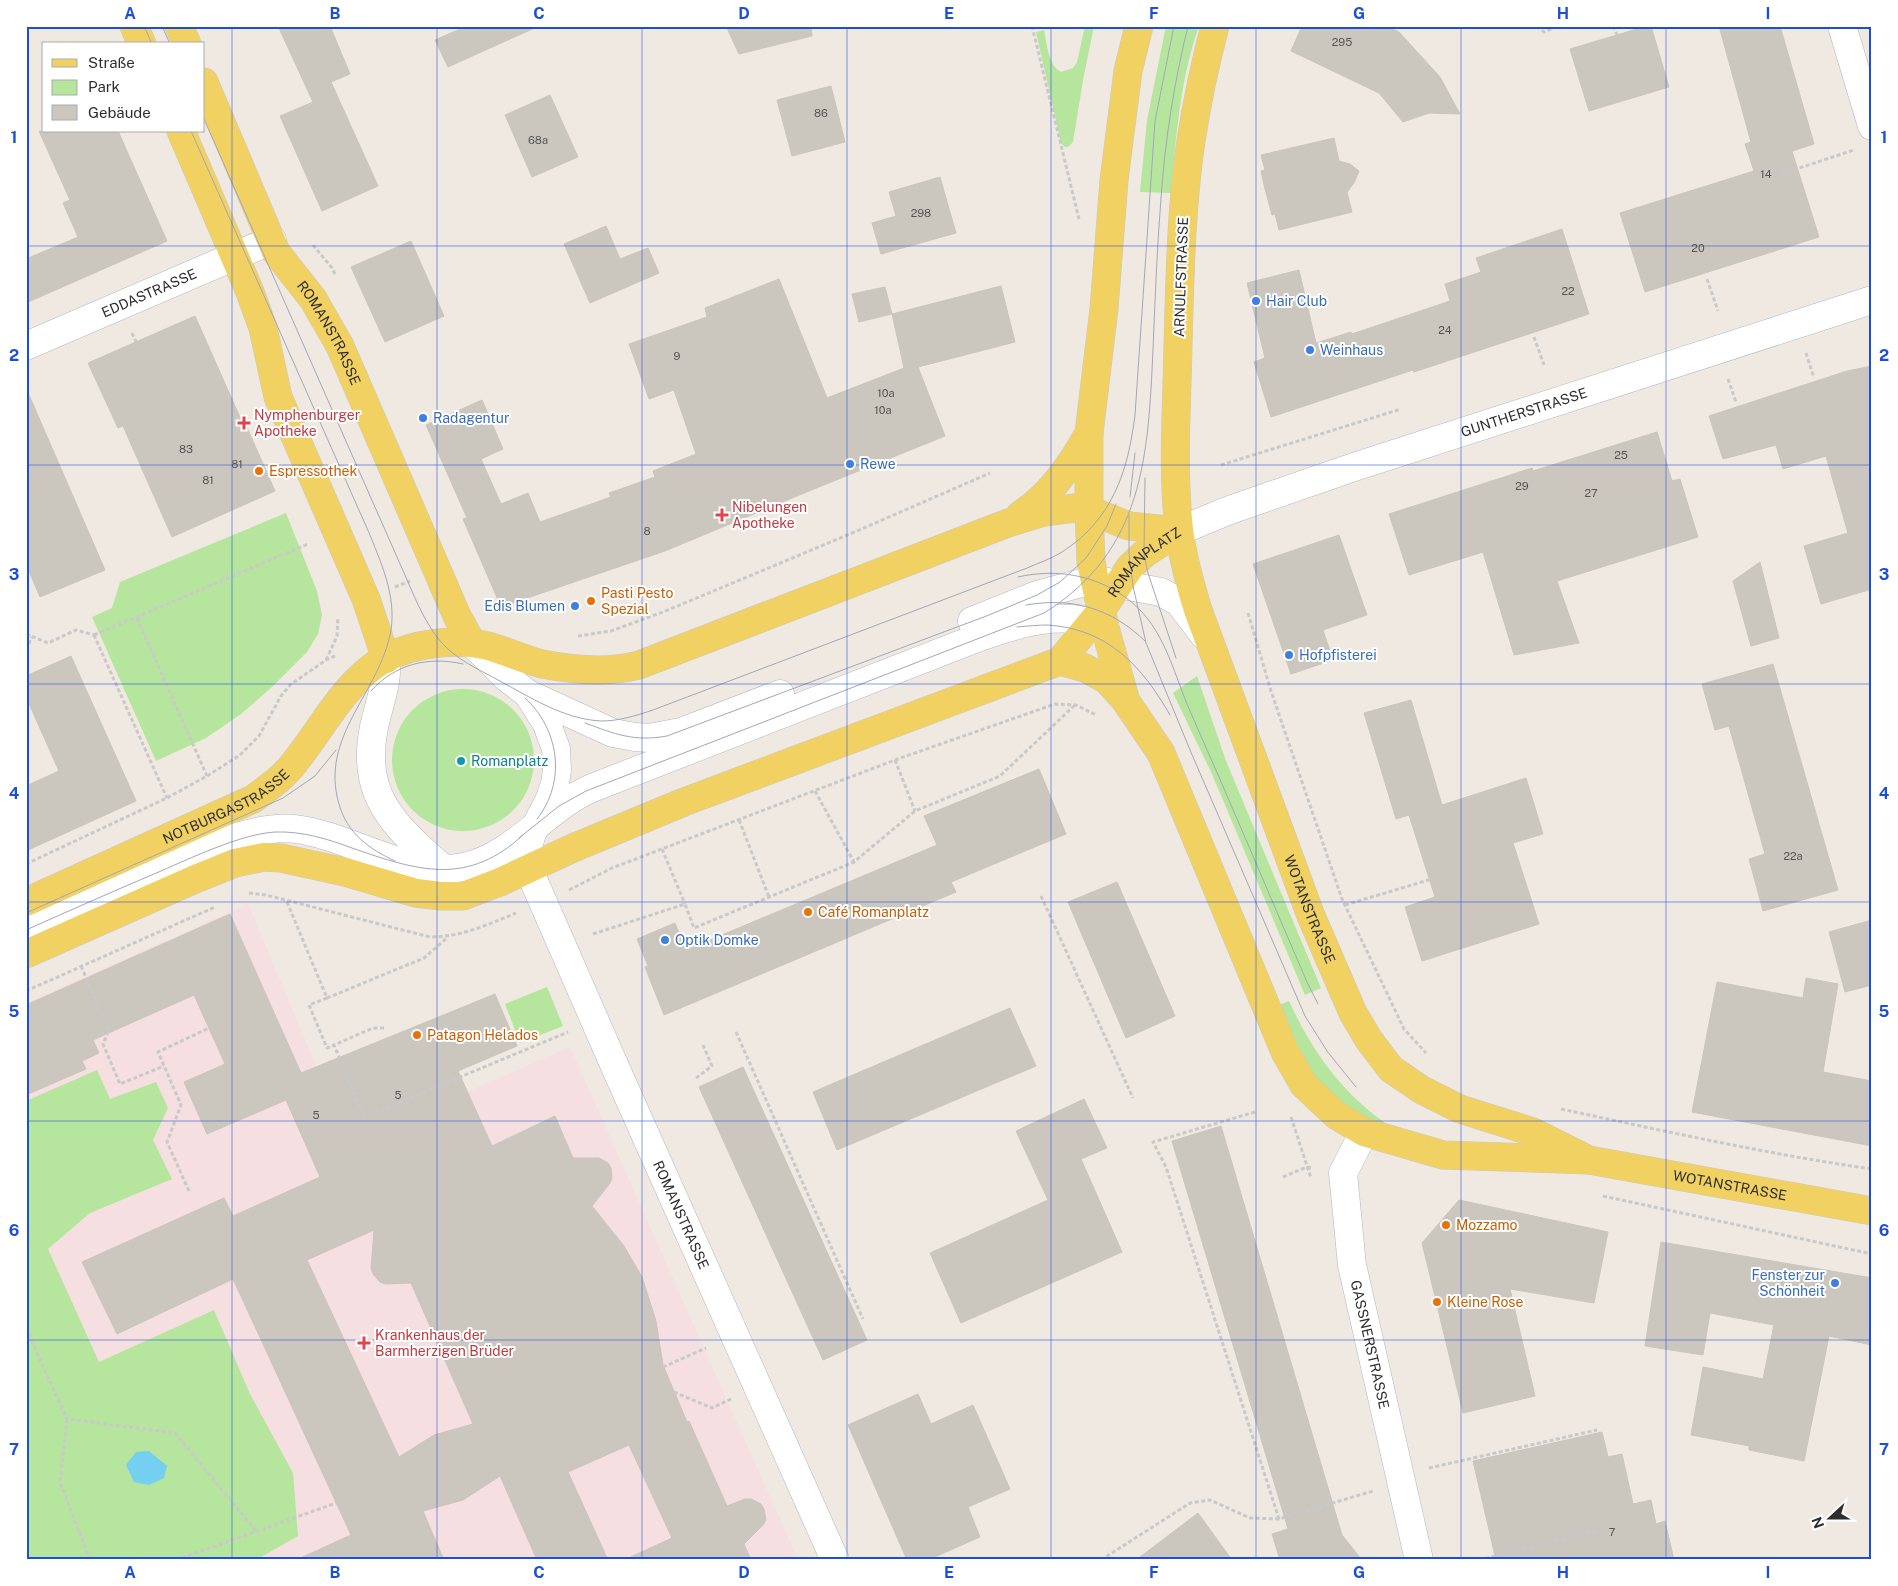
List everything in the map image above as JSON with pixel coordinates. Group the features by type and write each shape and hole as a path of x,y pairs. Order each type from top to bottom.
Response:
{"main road":[{"path":"134,26 141,42"},
{"path":"179,26 185,42"},
{"path":"1107,582 1090,541 1089,433 1104,309 1114,180 1128,71 1139,26"},
{"name":"ARNULFSTRASSE","path":"1179,531 1175,470 1180,278 1184,209 1191,142 1204,70 1215,26"},
{"name":"ROMANSTRASSE","path":"205,84 276,252 313,299 340,346 462,627 472,643"},
{"path":"181,132 236,255 263,328 278,397 366,599 386,659"},
{"path":"1008,523 1036,505 1068,468 1089,433"},
{"name":"ROMANPLATZ","path":"386,659 416,647 472,643 489,646 541,663 563,667 601,670 626,668 755,621 1008,523 1044,512 1062,509 1089,510 1123,525 1179,531"},
{"name":"ROMANPLATZ","path":"1060,661 1100,620 1107,582 1179,531"},
{"name":"WOTANSTRASSE","path":"1179,531 1188,577 1209,642 1311,916 1353,1013 1369,1040 1391,1069 1422,1090 1460,1109 1533,1132 1589,1160"},
{"name":"WOTANSTRASSE","path":"1100,620 1125,700"},
{"name":"NOTBURGASTRASSE","path":"26,902 253,799 276,782 294,763 348,690 361,676 386,659"},
{"path":"26,954 193,880 236,863 264,857 281,858 345,872 416,892 452,897 471,893 529,870 573,848 669,808 1060,661"},
{"name":"WOTANSTRASSE","path":"1060,661 1085,668 1107,680 1125,700 1161,754 1285,1052 1304,1085 1336,1115 1364,1132 1443,1155 1589,1160 1650,1169 1872,1211"}],"street":[{"path":"1842,26 1867,137"},
{"name":"EDDASTRASSE","path":"26,346 272,240"},
{"name":"GUNTHERSTRASSE","path":"1179,531 1226,511 1371,461 1872,300"},
{"path":"1037,596 1069,574 1083,557 1090,541"},
{"path":"472,643 506,677 528,694 588,722 623,735 649,738 680,732 1037,596 1107,582 1161,592 1179,602 1194,619 1209,642"},
{"path":"26,926 184,856 266,829 295,828 328,837 407,864 444,869 465,867 490,858 574,797 599,785 1008,627 1046,620 1100,620"},
{"path":"386,659 386,683 374,728 372,748 372,776 375,790 385,810 397,827 471,893"},
{"path":"528,694 547,724 556,750 557,760 555,784 527,850 529,870"},
{"path":"220,843 232,843 258,848 281,858"},
{"name":"ROMANSTRASSE","path":"529,870 835,1560"},
{"name":"GASSNERSTRASSE","path":"1364,1132 1343,1173 1352,1265 1419,1560"}],"path":[{"path":"1032,26 1080,224"},
{"path":"1537,26 1544,32 1558,26"},
{"path":"1613,26 1617,35"},
{"path":"1781,174 1867,137"},
{"path":"1707,279 1718,311"},
{"path":"1534,337 1544,364"},
{"path":"1221,465 1401,409"},
{"path":"574,636 610,631 663,612 990,473"},
{"path":"26,634 48,642 76,630 94,635 310,544"},
{"path":"366,599 437,570"},
{"path":"1248,612 1274,701 1346,905 1404,1029 1428,1055"},
{"path":"137,618 207,776"},
{"path":"94,635 167,798"},
{"path":"26,650 32,637"},
{"path":"26,864 167,798 240,755 259,736 281,696 290,685 326,660"},
{"path":"249,893 266,895 430,937 448,937 474,931 542,902 612,868 895,760 1055,704 1076,705 1100,718"},
{"path":"662,849 694,928 854,862 915,811 1000,776 1076,705"},
{"path":"895,760 915,811"},
{"path":"815,791 854,862"},
{"path":"739,820 769,898"},
{"path":"1311,916 1432,879"},
{"path":"1040,896 1133,1098"},
{"path":"286,901 327,998"},
{"path":"26,990 222,904"},
{"path":"593,934 685,904"},
{"path":"384,1028 373,1028 327,1048 309,1005 424,958 448,937"},
{"path":"81,966 109,1030 103,1044 120,1084 164,1066"},
{"path":"190,1191 167,1142 181,1105 158,1052 209,1028"},
{"path":"334,1045 364,1118 569,1032"},
{"path":"736,1032 863,1318"},
{"path":"696,1078 712,1066 703,1045"},
{"path":"1559,1109 1653,1130 1814,1161 1872,1169"},
{"path":"1255,1112 1153,1142 1166,1167 1279,1519"},
{"path":"1283,1177 1307,1167"},
{"path":"1647,1206 1872,1254"},
{"path":"26,1328 66,1419 60,1482 90,1560"},
{"path":"663,1367 710,1346"},
{"path":"674,1392 712,1408 733,1398"},
{"path":"66,1419 175,1433 256,1531"},
{"path":"1439,1465 1597,1430"},
{"path":"1101,1560 1190,1503 1210,1500 1250,1518 1279,1519 1401,1482"},
{"path":"176,1560 336,1503"},
{"path":"1479,1560 1596,1531"}],"shaded area":[{"name":"Krankenhaus der Barmherzigen Brüder","path":"248,904 322,1080 428,1109 570,1047 798,1560 26,1560 26,1003"}],"green space":[{"path":"1085,26 1094,26 1073,142 1068,147 1065,147 1061,143 1036,32 1044,30 1047,48 1053,64 1061,72 1073,68 1077,62"},
{"path":"1166,26 1199,26 1183,87 1171,193 1140,192 1147,120"},
{"path":"286,513 317,591 322,615 318,634 307,652 272,687 241,714 206,738 156,761 92,617 112,608 120,582"},
{"path":"1197,676 1226,761 1321,988 1305,995 1212,774 1173,693"},
{"path":"463,689 477,690 490,694 513,710 529,733 533,746 533,774 529,787 513,810 490,826 477,830 463,831 449,830 436,826 413,810 397,787 393,774 392,760 393,746 397,733 413,710 436,694 449,690"},
{"path":"547,987 563,1026 520,1043 505,1004"},
{"path":"1289,1001 1307,1036 1328,1068 1354,1097 1384,1122 1385,1127 1346,1108 1307,1071 1276,1006"},
{"path":"97,1070 110,1099 156,1082 168,1108 153,1140 172,1179 90,1213 48,1249 99,1362 214,1310 250,1394 293,1473 298,1536 256,1560 26,1560 26,1101"}],"water":[{"path":"149,1451 167,1466 164,1478 149,1485 134,1482 126,1465 136,1452"}],"building":[{"path":"278,26 330,26 350,74 331,82 378,186 322,211 280,116 313,102"},
{"path":"467,26 539,26 448,67 435,40"},
{"path":"726,26 811,26 812,36 739,54"},
{"path":"1302,26 1387,26 1399,32 1440,77 1460,114 1429,113 1403,122 1379,93 1291,51"},
{"path":"1651,26 1669,87 1589,111 1570,49"},
{"path":"1719,26 1780,26 1814,144 1792,151 1819,237 1645,292 1620,213 1754,171 1745,144 1751,142"},
{"path":"831,86 845,142 792,156 777,100"},
{"path":"550,95 578,157 532,177 505,115"},
{"path":"39,131 118,132 167,241 26,303 26,259 78,237 63,203 70,200"},
{"path":"1334,138 1339,161 1350,164 1359,171 1354,183 1347,192 1352,212 1279,230 1275,214 1272,215 1265,189 1261,171 1265,170 1261,155"},
{"path":"940,177 956,233 881,254 872,223 896,216 889,192"},
{"path":"606,226 620,259 648,248 659,273 590,303 564,244"},
{"path":"1562,229 1589,314 1271,417 1254,362 1265,358 1247,283 1299,270 1316,343 1351,332 1352,334 1450,301 1445,284 1481,272 1476,258"},
{"path":"411,241 444,316 385,342 351,267"},
{"path":"779,279 827,398 904,368 892,314 1001,286 1015,342 918,367 945,436 665,551 501,607 463,519 467,518 426,425 482,400 503,449 481,459 501,504 528,493 540,522 611,497 609,493 655,477 653,471 696,454 674,390 649,399 629,344 707,317 705,308"},
{"path":"885,287 892,314 859,322 852,294"},
{"path":"195,316 275,491 172,537 123,426 118,428 88,363"},
{"path":"1872,366 1872,589 1821,604 1804,546 1848,533 1826,456 1783,469 1776,445 1723,459 1709,416 1847,371"},
{"path":"26,388 105,570 40,597 26,564"},
{"path":"1657,432 1672,481 1680,479 1698,537 1557,581 1579,643 1514,655 1483,552 1409,575 1389,514 1532,468 1533,471"},
{"path":"1339,535 1367,615 1323,630 1333,660 1291,674 1253,564"},
{"path":"1760,562 1779,638 1751,646 1733,581"},
{"path":"71,656 136,801 26,851 26,786 59,771 26,697 26,676"},
{"path":"1773,664 1838,890 1763,911 1749,859 1765,854 1729,726 1715,730 1702,684"},
{"path":"1411,700 1442,805 1526,778 1543,834 1513,843 1539,924 1422,961 1405,907 1435,897 1409,815 1396,819 1364,713"},
{"path":"1039,769 1066,834 951,882 956,892 664,1015 645,967 648,966 637,939 675,923 686,950 937,845 924,816"},
{"path":"1117,882 1175,1016 1126,1038 1068,902"},
{"path":"230,914 301,1073 495,994 517,1046 458,1071 492,1146 555,1116 573,1158 599,1158 608,1163 611,1168 612,1178 610,1183 592,1206 624,1246 642,1277 656,1321 663,1365 687,1422 689,1421 727,1506 745,1499 751,1499 761,1504 764,1509 766,1520 744,1544 751,1560 624,1560 672,1538 629,1445 568,1472 608,1560 537,1560 500,1476 463,1500 423,1511 444,1560 296,1560 351,1535 233,1279 117,1334 82,1262 224,1198 233,1216 320,1177 286,1100 207,1134 184,1082 225,1064 194,995 93,1040 99,1053 82,1061 86,1069 26,1095 26,1005","holes":["374,1230 371,1269 380,1282 385,1284 411,1283 473,1424 434,1435 399,1457 307,1260"]},
{"path":"1872,920 1872,985 1845,992 1829,932"},
{"path":"1806,978 1838,984 1823,1072 1872,1081 1872,1146 1692,1112 1717,982 1803,998"},
{"path":"1010,1008 1036,1066 837,1150 813,1092"},
{"path":"743,1067 867,1340 823,1360 699,1087"},
{"path":"1084,1099 1107,1148 1081,1159 1122,1252 961,1323 930,1253 1048,1200 1016,1131"},
{"path":"1221,1126 1342,1535 1362,1560 1280,1560 1272,1534 1288,1529 1172,1141"},
{"path":"1459,1200 1608,1232 1594,1303 1510,1289 1535,1396 1463,1413 1422,1243"},
{"path":"1661,1242 1872,1278 1872,1345 1829,1336 1804,1461 1749,1450 1749,1446 1691,1435 1703,1367 1763,1379 1774,1325 1710,1313 1703,1355 1645,1346"},
{"path":"918,1394 931,1424 973,1405 1010,1489 968,1507 980,1537 928,1560 907,1560 848,1425"},
{"path":"1602,1432 1608,1457 1622,1454 1633,1504 1651,1500 1656,1524 1665,1521 1674,1560 1496,1560 1473,1461"},
{"path":"1198,1513 1232,1560 1136,1560"}],"tram line":[{"path":"144,26 151,42"},
{"path":"162,26 169,42"},
{"path":"205,121 415,598 431,628 441,642 461,659 535,700 573,716 608,721 627,718 653,710 1027,568 1062,552 1094,525 1115,493 1128,456 1132,436 1155,121 1174,26"},
{"path":"519,838 559,806 586,791 1044,613 1077,588 1103,561 1121,530 1134,498 1143,463 1151,389 1158,236 1165,155 1174,90 1188,26"},
{"path":"191,132 370,535 387,581 392,605 392,617 385,653 344,736 337,757 335,780 339,804 353,832 376,851 395,861"},
{"path":"1130,497 1135,453"},
{"path":"1145,478 1144,554 1148,573 1176,658"},
{"path":"585,723 625,736 644,738 667,736 989,615 1037,595 1060,582 1086,558 1107,526 1116,504"},
{"path":"1129,515 1129,553 1133,586 1146,643 1305,1016 1327,1051 1356,1087"},
{"path":"1018,577 1050,573 1082,577 1097,582 1125,597 1148,619 1163,643 1190,711 1318,1004"},
{"path":"1026,605 1059,603 1075,604 1090,608 1119,620 1145,641"},
{"path":"1017,627 1048,625 1069,628 1106,642 1135,666 1148,681 1170,715"},
{"path":"371,691 391,674 413,664 437,661 463,664"},
{"path":"525,698 537,711 545,725 552,740 555,756 553,788 537,819"},
{"path":"26,913 283,798 315,776 336,750"},
{"path":"26,930 202,853 262,834 275,832 305,834 399,863 442,870 462,868 483,862 503,851 524,834"}],"place":[{"name":"Hair Club","path":"1256,301"},
{"name":"Weinhaus","path":"1310,350"},
{"name":"Radagentur","path":"423,418"},
{"name":"Nymphenburger Apotheke","path":"244,423"},
{"name":"Rewe","path":"850,464"},
{"name":"Espressothek","path":"259,471"},
{"name":"Nibelungen Apotheke","path":"722,515"},
{"name":"Pasti Pesto Spezial","path":"591,601"},
{"name":"Edis Blumen","path":"575,606"},
{"name":"Hofpfisterei","path":"1289,655"},
{"name":"Romanplatz","path":"461,761"},
{"name":"Café Romanplatz","path":"808,912"},
{"name":"Optik Domke","path":"665,940"},
{"name":"Patagon Helados","path":"417,1035"},
{"name":"Mozzamo","path":"1446,1225"},
{"name":"Fenster zur Schönheit","path":"1835,1283"},
{"name":"Kleine Rose","path":"1437,1302"},
{"name":"Krankenhaus der Barmherzigen Brüder","path":"364,1343"}]}
